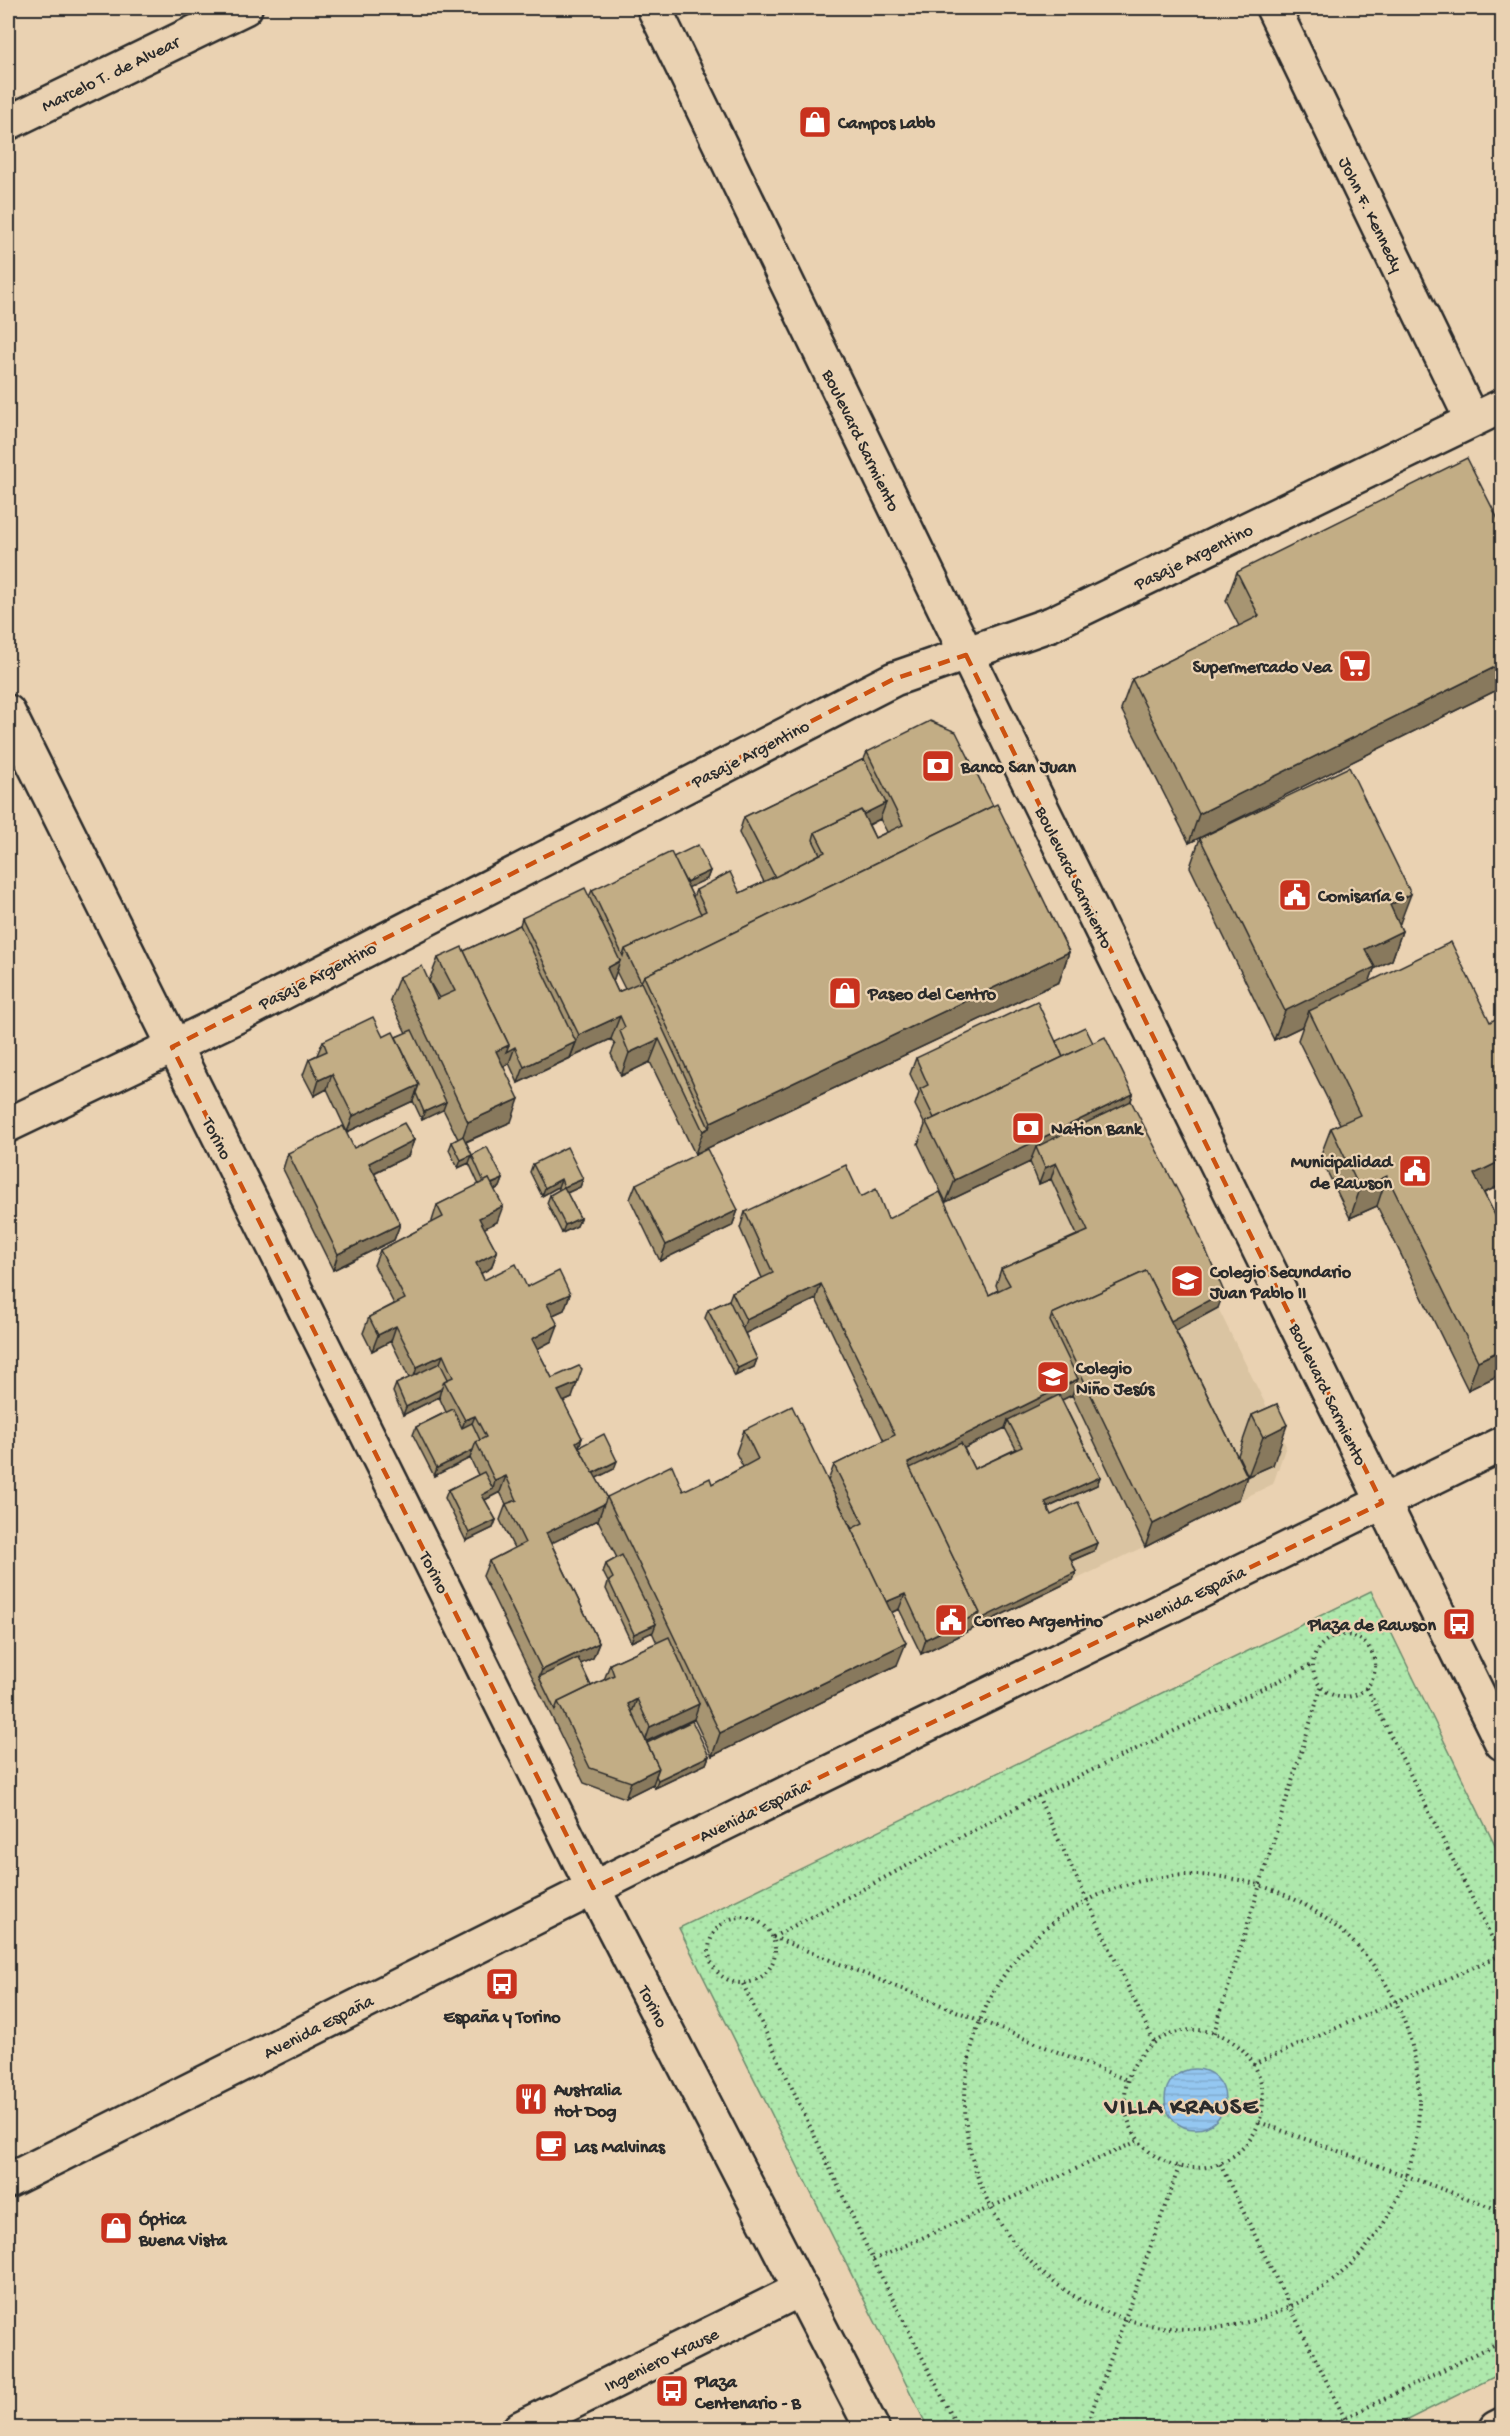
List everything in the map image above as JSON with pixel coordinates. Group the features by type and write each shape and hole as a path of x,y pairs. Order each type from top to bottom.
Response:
{"street":[{"name":"Marcelo T. de Alvear","path":"8,123 245,8"},
{"name":"Boulevard Sarmiento","path":"654,8 966,655 1382,1503 1503,1743"},
{"name":"John F. Kennedy","path":"1273,8 1472,420"},
{"name":"Pasaje Argentino","path":"8,1125 253,1008 894,679 1052,624 1503,406"},
{"name":"Torino","path":"8,712 172,1047 593,1888 872,2428"},
{"name":"Avenida España","path":"8,2181 593,1888 1503,1444"},
{"name":"Ingeniero Krause","path":"520,2428 801,2289"},
{"path":"1496,2428 1503,2425"}],"path":[{"path":"1346,1635 1365,1642 1374,1660 1375,1670 1367,1688 1349,1697 1339,1697 1322,1688 1313,1673 1314,1654 1327,1640 1346,1635"},
{"path":"773,1937 1038,1796 1312,1665"},
{"path":"1214,2033 1322,1688"},
{"path":"1253,2065 1502,1956 1367,1688"},
{"path":"1038,1796 1154,2042"},
{"path":"1213,1874 1260,1885 1323,1915 1367,1955 1396,2001 1417,2061 1421,2120 1409,2178 1379,2236 1333,2283 1291,2307 1276,2315 1212,2330 1147,2326 1084,2303 1031,2264 990,2207 969,2149 964,2084 979,2020 1006,1968 1047,1925 1097,1894 1154,1876 1213,1874"},
{"path":"773,1937 775,1959 763,1976 743,1984 732,1982 714,1969 708,1948 710,1936 725,1920 736,1917 758,1920 773,1937 1127,2080"},
{"path":"743,1984 873,2260 958,2428"},
{"path":"1193,2030 1214,2033 1230,2040 1243,2051 1253,2065 1261,2083 1263,2102 1259,2121 1250,2139 1237,2153 1220,2163 1198,2168 1179,2167 1154,2157 1138,2141 1127,2121 1127,2080 1138,2057 1154,2042 1173,2033 1193,2030"},
{"path":"1259,2121 1503,2211"},
{"path":"873,2260 1138,2141"},
{"path":"1220,2163 1345,2419"},
{"path":"1086,2428 1179,2167"},
{"path":"1325,2428 1503,2341"}],"highlighted area":[{"path":"966,655 1382,1503 593,1888 172,1047 894,679"}],"shaded area":[{"name":"Colegio Niño Jesús","path":"1125,1117 1187,1235 1218,1308 1286,1446 1273,1484 974,1629 803,1273"}],"green space":[{"path":"1371,1591 1502,1860 1502,2373 1391,2428 928,2428 679,1928"}],"water":[{"path":"1195,2069 1216,2078 1225,2099 1216,2120 1195,2129 1174,2120 1165,2099 1174,2078"}],"building":[{"name":"Supermercado Vea","path":"1467,458 1503,529 1503,663 1199,814 1132,679 1259,616 1237,572"},
{"path":"930,721 956,732 993,806 644,976 641,982 625,949 706,911 696,890 730,872 740,893 780,874 825,852 815,832 861,810 875,838 903,825 867,752"},
{"path":"864,759 886,803 864,814 861,810 815,832 813,840 820,854 775,877 744,817"},
{"name":"Comisaría 6","path":"1349,767 1411,894 1390,905 1402,931 1365,949 1375,967 1285,1011 1200,838"},
{"name":"Paseo del Centro","path":"997,804 1069,952 711,1122 644,976"},
{"path":"698,845 710,871 686,882 673,857"},
{"path":"671,852 701,914 625,949 623,956 592,890"},
{"path":"585,888 620,961 607,968 618,992 641,982 709,1128 703,1131 659,1039 629,1053 620,1031 625,1027 620,1016 579,1035 522,918"},
{"path":"520,925 576,1042 524,1067 515,1047 506,1052 509,1045 464,951"},
{"name":"Municipalidad de Rawson","path":"1451,942 1490,1022 1503,1015 1503,1160 1474,1174 1503,1231 1503,1349 1478,1361 1387,1176 1360,1189 1331,1128 1360,1115 1309,1011"},
{"path":"462,947 509,1045 496,1051 519,1099 468,1122 399,977 422,966 437,999 455,991 438,958"},
{"path":"1037,1001 1063,1057 934,1118 920,1089 928,1085 916,1058"},
{"path":"373,1017 383,1037 393,1032 419,1085 353,1116 332,1074 319,1080 309,1059 327,1051 323,1041"},
{"path":"1085,1027 1093,1043 1063,1057 1056,1041"},
{"path":"412,1030 446,1102 424,1112 416,1093 419,1085 396,1037"},
{"name":"Nation Bank","path":"1105,1037 1133,1094 955,1180 926,1122"},
{"path":"1131,1101 1193,1220 1224,1292 1171,1321 1146,1271 1052,1314 1050,1321 1078,1379 908,1463 980,1613 926,1639 905,1594 886,1602 851,1529 863,1523 834,1465 895,1435 821,1284 746,1320 732,1292 773,1273 745,1212 846,1165 861,1197 876,1189 888,1219 940,1192 989,1295 1010,1285 1001,1269 1088,1231 1056,1163 1045,1168 1036,1147"},
{"path":"404,1123 414,1140 369,1163 400,1224 338,1254 288,1153 343,1126 354,1148"},
{"path":"463,1136 472,1155 461,1160 452,1142"},
{"path":"487,1147 503,1179 491,1184 489,1179 484,1182 472,1155"},
{"path":"567,1147 583,1179 564,1187 561,1179 545,1188 533,1164"},
{"path":"707,1149 738,1210 666,1245 636,1184"},
{"path":"489,1179 503,1206 479,1218 497,1252 476,1263 484,1280 516,1264 527,1287 559,1271 570,1294 547,1304 558,1325 532,1339 552,1378 579,1366 582,1369 577,1383 558,1391 582,1438 576,1442 607,1497 604,1504 546,1533 599,1643 542,1670 489,1561 525,1543 506,1504 517,1500 506,1476 495,1481 476,1442 486,1437 475,1416 465,1420 444,1381 453,1377 443,1355 417,1367 396,1326 378,1335 369,1317 405,1299 380,1250 443,1217 437,1205"},
{"path":"564,1187 580,1218 565,1225 550,1195"},
{"path":"1146,1271 1247,1476 1153,1524 1052,1314"},
{"path":"729,1300 757,1359 738,1368 708,1310"},
{"path":"440,1363 448,1379 444,1381 441,1389 406,1407 396,1384"},
{"path":"1059,1395 1100,1477 1045,1502 1051,1515 1078,1502 1097,1543 1069,1555 1076,1572 977,1621 980,1613 910,1468 961,1443 974,1469 1022,1447 1008,1420"},
{"path":"1277,1404 1287,1425 1263,1437 1252,1415"},
{"path":"792,1406 906,1643 720,1733 607,1497 672,1465 683,1491 710,1478 712,1484 758,1459 744,1430"},
{"path":"453,1409 462,1428 472,1423 480,1440 476,1442 473,1450 437,1468 416,1427"},
{"path":"604,1434 617,1461 593,1473 579,1447"},
{"path":"484,1472 493,1489 482,1495 496,1520 469,1533 448,1490"},
{"path":"622,1555 656,1624 634,1634 609,1581 613,1578 606,1564"},
{"path":"669,1637 699,1704 650,1727 637,1699 628,1704 659,1768 631,1782 590,1768 558,1702 614,1675 610,1664"},
{"path":"578,1658 591,1686 558,1702 555,1710 539,1677"},
{"path":"692,1721 709,1756 658,1780 656,1776 659,1768 647,1743"}],"place":[{"name":"Campos Labb","path":"815,122"},
{"name":"Supermercado Vea","path":"1355,666"},
{"name":"Banco San Juan","path":"938,766"},
{"name":"Comisaría 6","path":"1295,895"},
{"name":"Paseo del Centro","path":"845,993"},
{"name":"Nation Bank","path":"1028,1128"},
{"name":"Municipalidad de Rawson","path":"1415,1171"},
{"name":"Colegio Secundario Juan Pablo II","path":"1187,1281"},
{"name":"Colegio Niño Jesús","path":"1053,1377"},
{"name":"Correo Argentino","path":"951,1620"},
{"name":"Plaza de Rawson","path":"1459,1624"},
{"name":"España y Torino","path":"502,1984"},
{"name":"Australia Hot Dog","path":"531,2099"},
{"name":"Las Malvinas","path":"551,2146"},
{"name":"Óptica Buena Vista","path":"116,2228"},
{"name":"Plaza Centenario - B","path":"672,2391"}],"district":[{"name":"VILLA KRAUSE","path":"1182,2105"}]}
